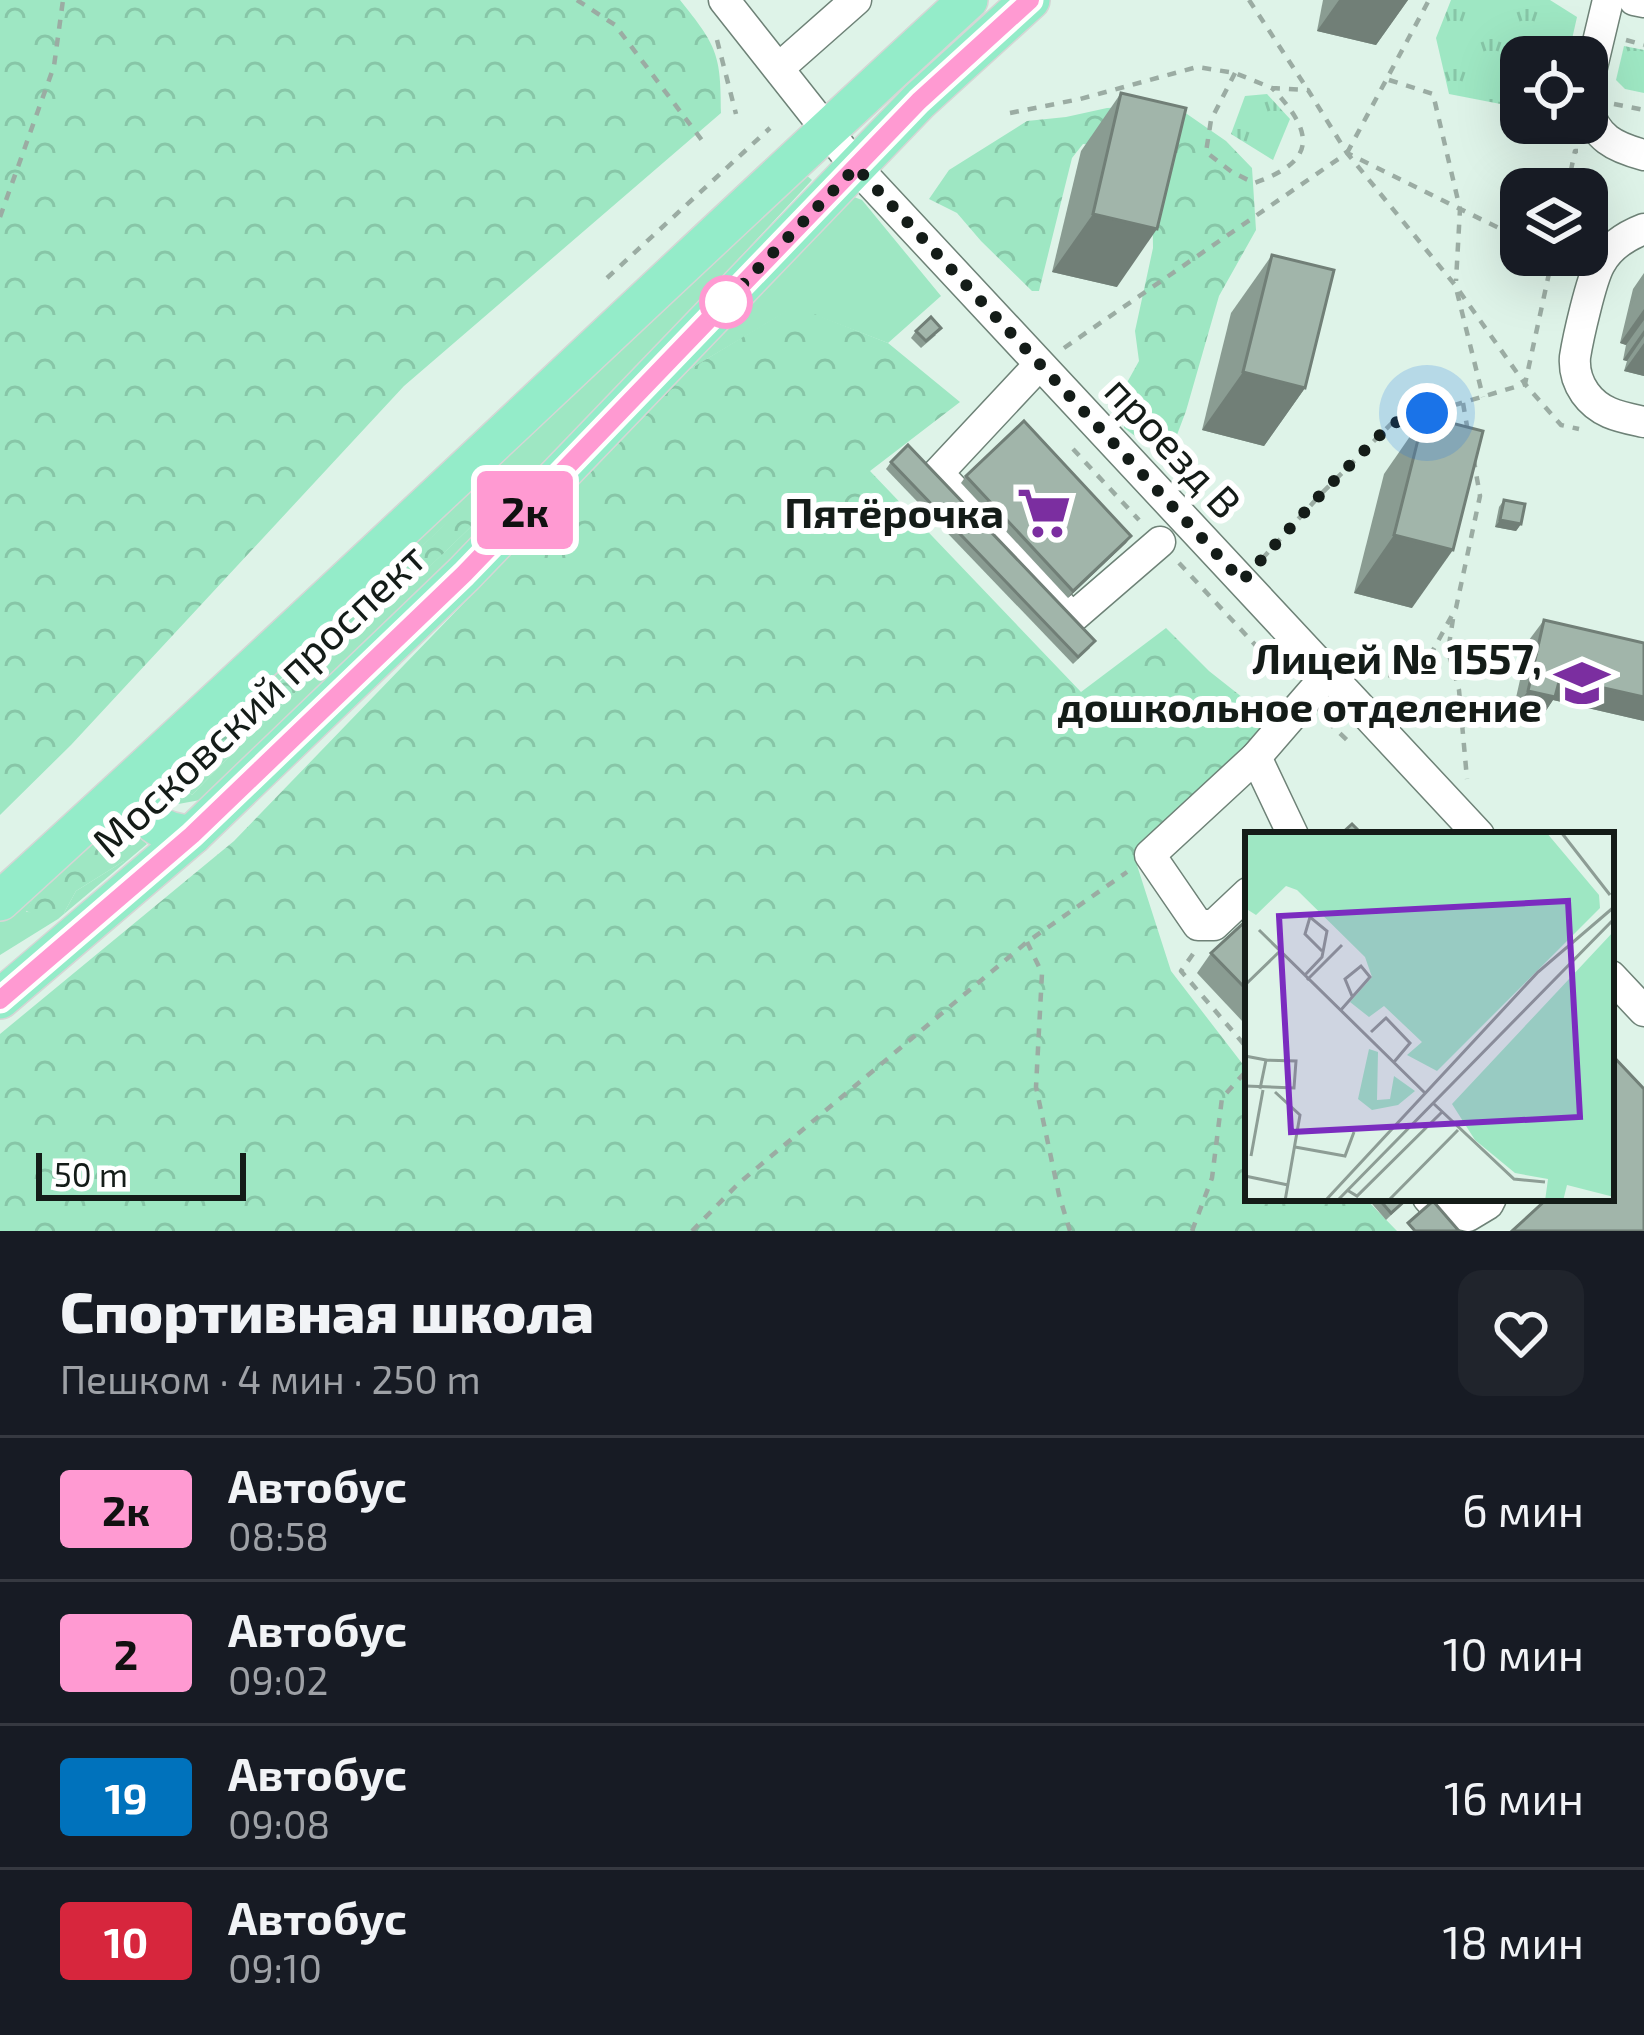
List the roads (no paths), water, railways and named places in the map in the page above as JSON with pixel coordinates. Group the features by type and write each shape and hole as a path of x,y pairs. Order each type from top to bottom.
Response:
{"main road":[{"name":"Московский проспект","path":"0,901 968,0"},
{"name":"Московский проспект","path":"0,1000 192,835 464,574 919,101 1030,0"},
{"path":"134,780 137,800 148,818 172,834 192,835"}],"lane":[{"path":"779,68 856,0"},
{"path":"1599,36 1608,0"},
{"path":"1634,0 1644,2"},
{"name":"проезд B","path":"718,11 779,68 856,167 1476,832"},
{"path":"1608,141 1644,155"},
{"path":"1644,229 1623,239 1597,268 1575,358 1579,383 1593,403 1611,414 1644,422"},
{"path":"1040,365 938,473 1072,618 1160,542"},
{"path":"1245,896 1214,925 1198,925 1150,856 1256,757 1327,674"},
{"path":"1256,757 1292,832"},
{"path":"1614,979 1644,1012"},
{"path":"1431,1201 1438,1209 1468,1216 1490,1201"}],"place":[{"name":"Пятёрочка","path":"1044,513"},
{"name":"Лицей № 1557, дошкольное отделение","path":"1582,683"}]}
